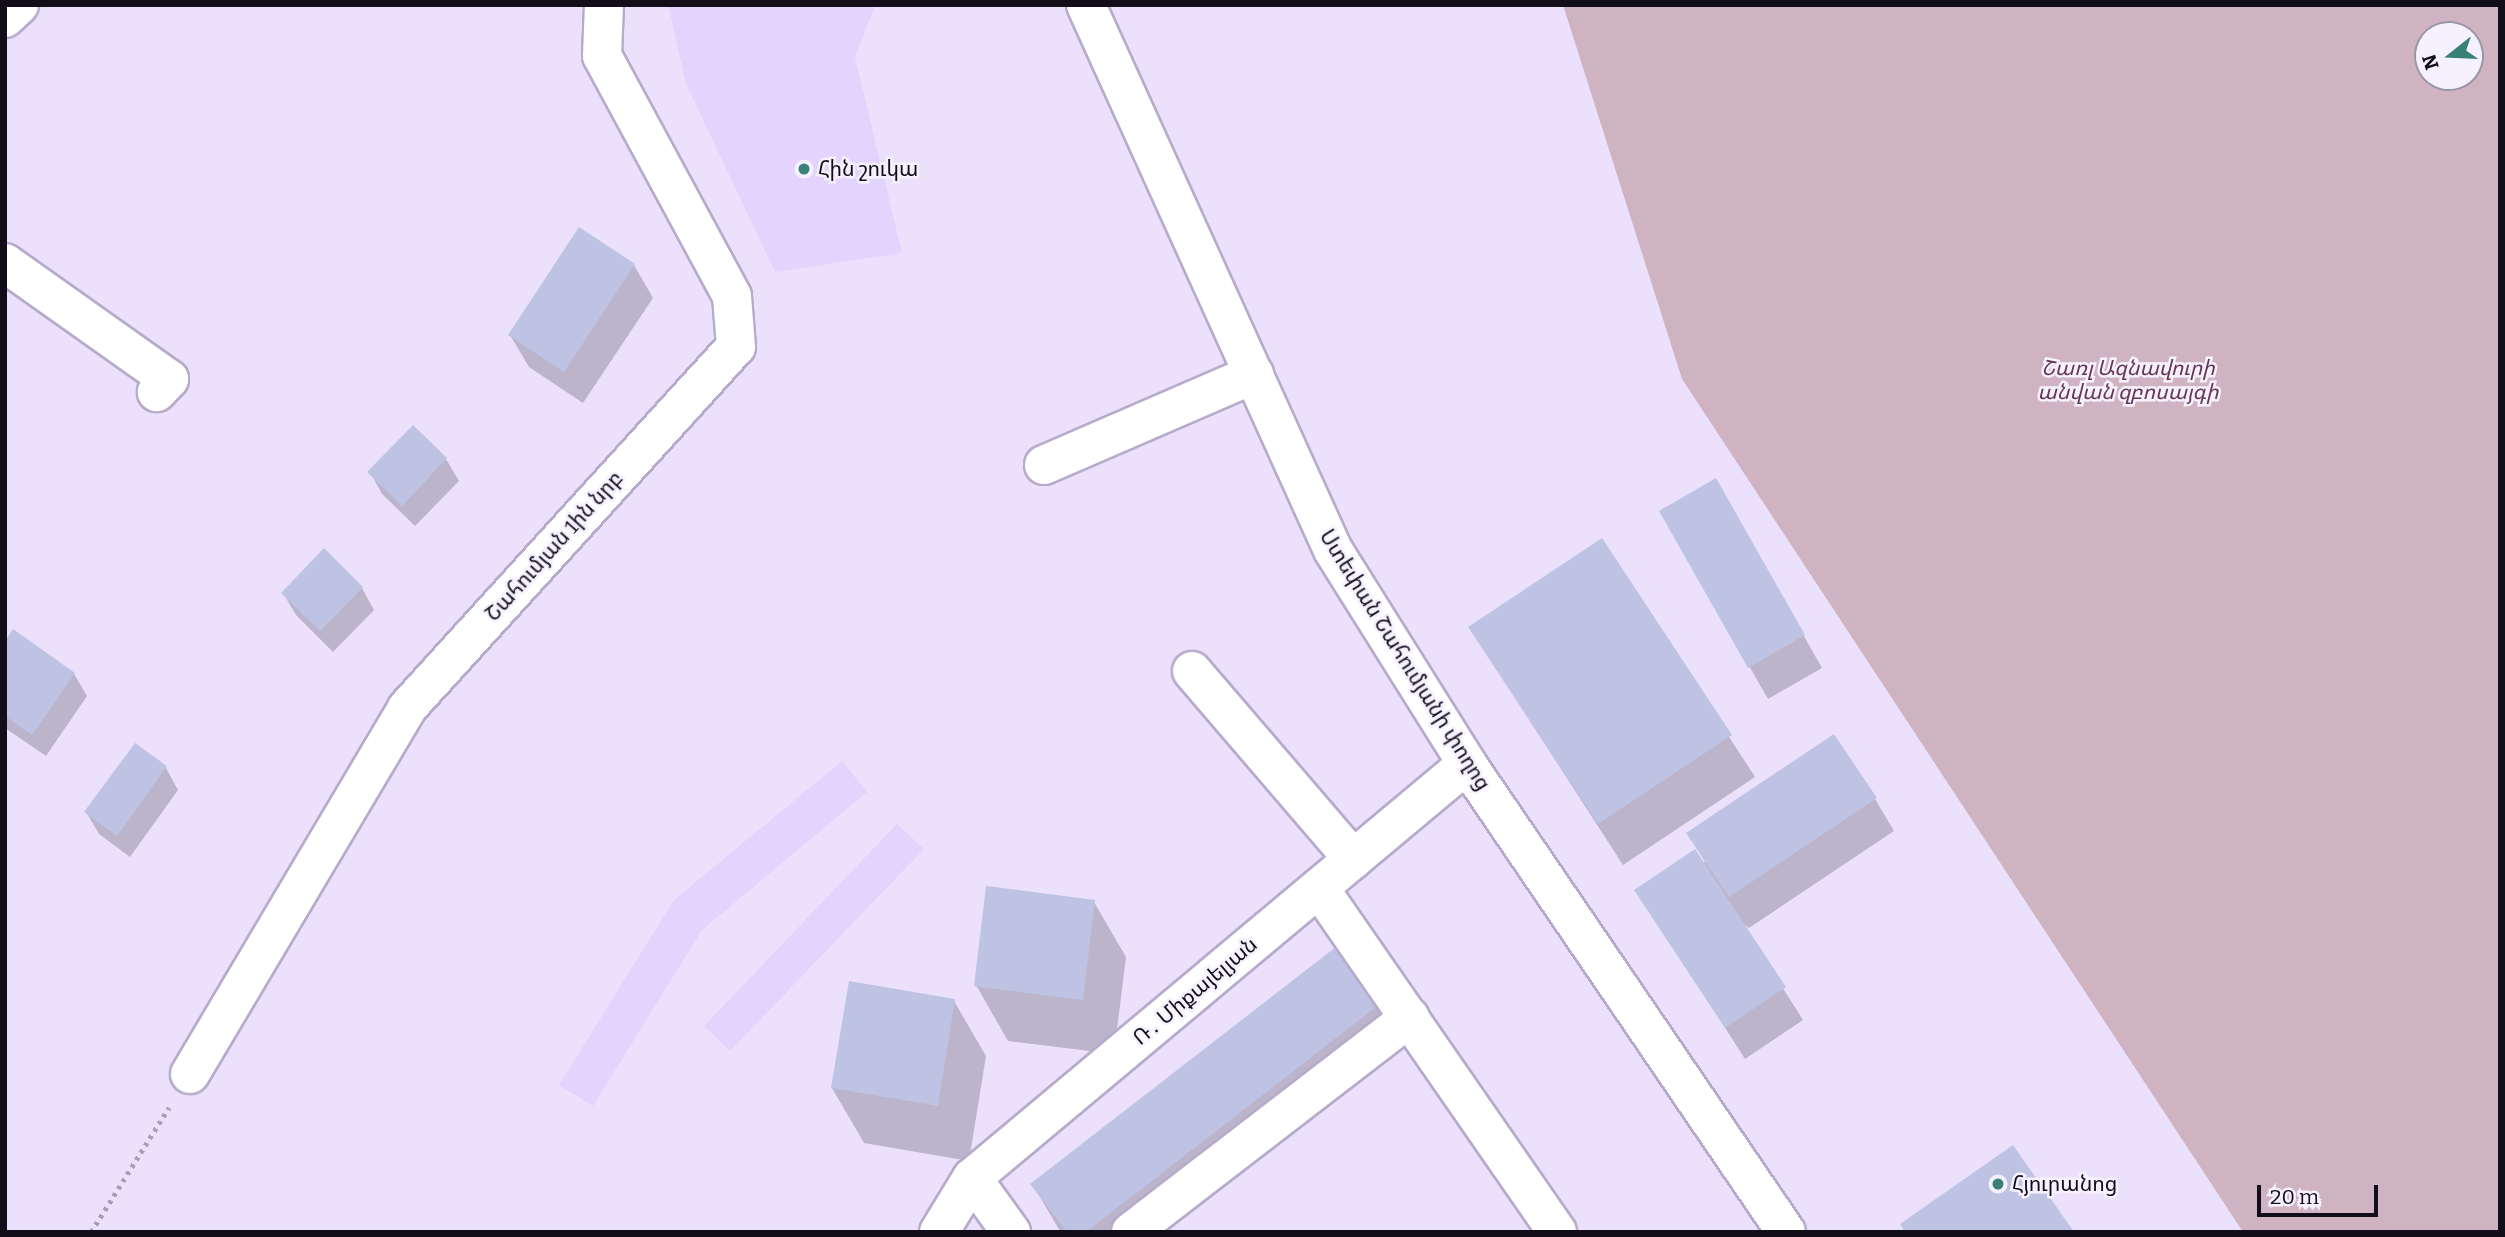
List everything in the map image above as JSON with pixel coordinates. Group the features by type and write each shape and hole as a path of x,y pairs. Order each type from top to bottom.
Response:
{"street":[{"path":"5,18 19,5"},
{"name":"Շահումյան 1ին նրբ","path":"190,1074 407,708 736,346 732,296 602,56 604,5"},
{"name":"Ստեփան Շահումյանի փողոց","path":"1086,5 1334,550 1467,764 1786,1232"},
{"path":"5,263 169,379 157,392"},
{"path":"1044,465 1254,374"},
{"path":"1192,671 1353,859"},
{"name":"Ռ․ Միքայելյան","path":"939,1232 972,1178 1467,764"},
{"path":"1319,888 1555,1231"},
{"path":"1131,1232 1410,1017"},
{"path":"972,1178 1011,1232"}],"path":[{"path":"91,1232 190,1074"}],"shaded area":[{"name":"Հին շուկա","path":"668,5 875,5 855,57 902,253 775,272 686,84"},
{"path":"842,761 867,792 702,930 593,1106 559,1085 674,900"},
{"path":"897,824 924,849 730,1051 704,1026"}],"green space":[{"name":"Շառլ Ազնավուրի անվան զբոսայգի","path":"1563,5 2500,5 2500,1232 2243,1232 1682,379"}],"building":[{"path":"579,227 635,264 564,372 508,335"},
{"path":"413,425 447,458 402,506 367,472"},
{"path":"1716,478 1805,635 1748,668 1659,511"},
{"path":"1602,538 1732,735 1598,824 1468,627"},
{"path":"324,548 363,587 320,631 281,593"},
{"path":"13,629 75,673 32,735 5,716 5,641"},
{"path":"1834,734 1877,798 1729,897 1686,833"},
{"path":"135,743 167,766 117,836 84,812"},
{"path":"1695,849 1786,987 1725,1028 1634,890"},
{"path":"986,886 1095,900 1083,1000 974,986"},
{"path":"1341,943 1385,1000 1086,1232 1067,1232 1030,1184"},
{"path":"849,981 955,999 938,1106 831,1088"},
{"name":"Հյուրանոց","path":"2013,1145 2074,1232 1905,1232 1900,1224"}],"place":[{"name":"Հին շուկա","path":"804,169"},
{"name":"Հյուրանոց","path":"1998,1184"}]}
